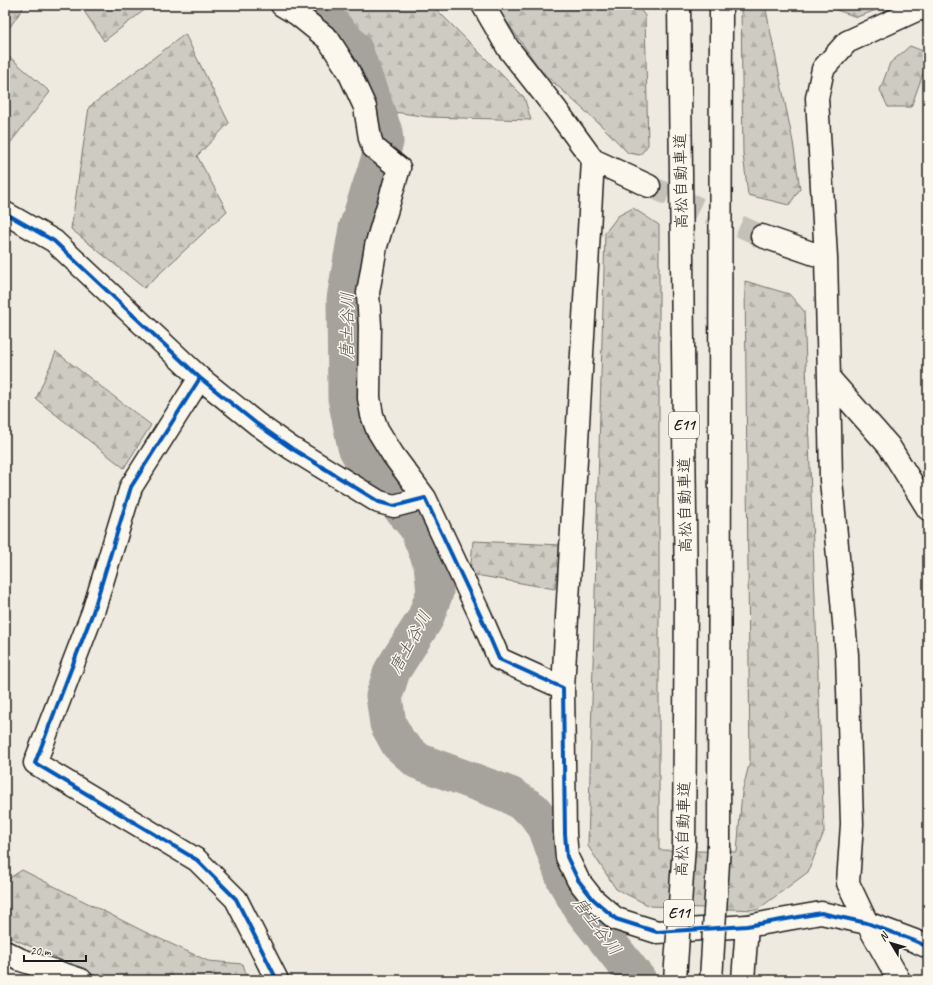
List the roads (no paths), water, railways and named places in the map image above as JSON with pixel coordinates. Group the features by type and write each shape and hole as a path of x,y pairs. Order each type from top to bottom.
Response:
{"main road":[{"path":"282,5 297,14 328,39 348,70 365,107 373,147 399,168 376,246 368,293 370,326 369,398 372,415 377,429 421,499 481,617 499,659 563,688"},
{"path":"484,5 508,48 556,108 593,160 649,186"},
{"name":"高松自動車道","path":"675,980 684,845 686,599 679,5"},
{"name":"高松自動車道","path":"711,980 719,845 721,5"},
{"path":"899,980 867,923 848,883 852,824 847,655 831,480 826,258 817,98 823,69 847,42 923,7 928,11"},
{"path":"593,160 563,688 565,834 567,856 578,880 593,899 616,918 657,932 747,926 822,913 867,923 928,947"},
{"path":"5,213 54,241 200,378 257,424 291,448 379,502 394,506 421,499"},
{"path":"762,236 826,258"},
{"path":"200,378 132,487 93,612 34,763 197,860 236,899 276,980"},
{"path":"829,378 889,446 928,509"},
{"path":"744,973 747,926"},
{"path":"5,952 21,960 81,980"}],"waterway":[{"name":"唐土谷川","path":"302,5 325,18 354,49 384,132 385,142 357,228 345,299 346,398 356,447 365,464 417,527 432,564 435,592 425,619 392,671 384,696 388,724 399,744 418,761 510,795 533,810 546,827 565,880 581,908 638,980"}],"tunnel":[{"path":"649,186 762,236"}]}
